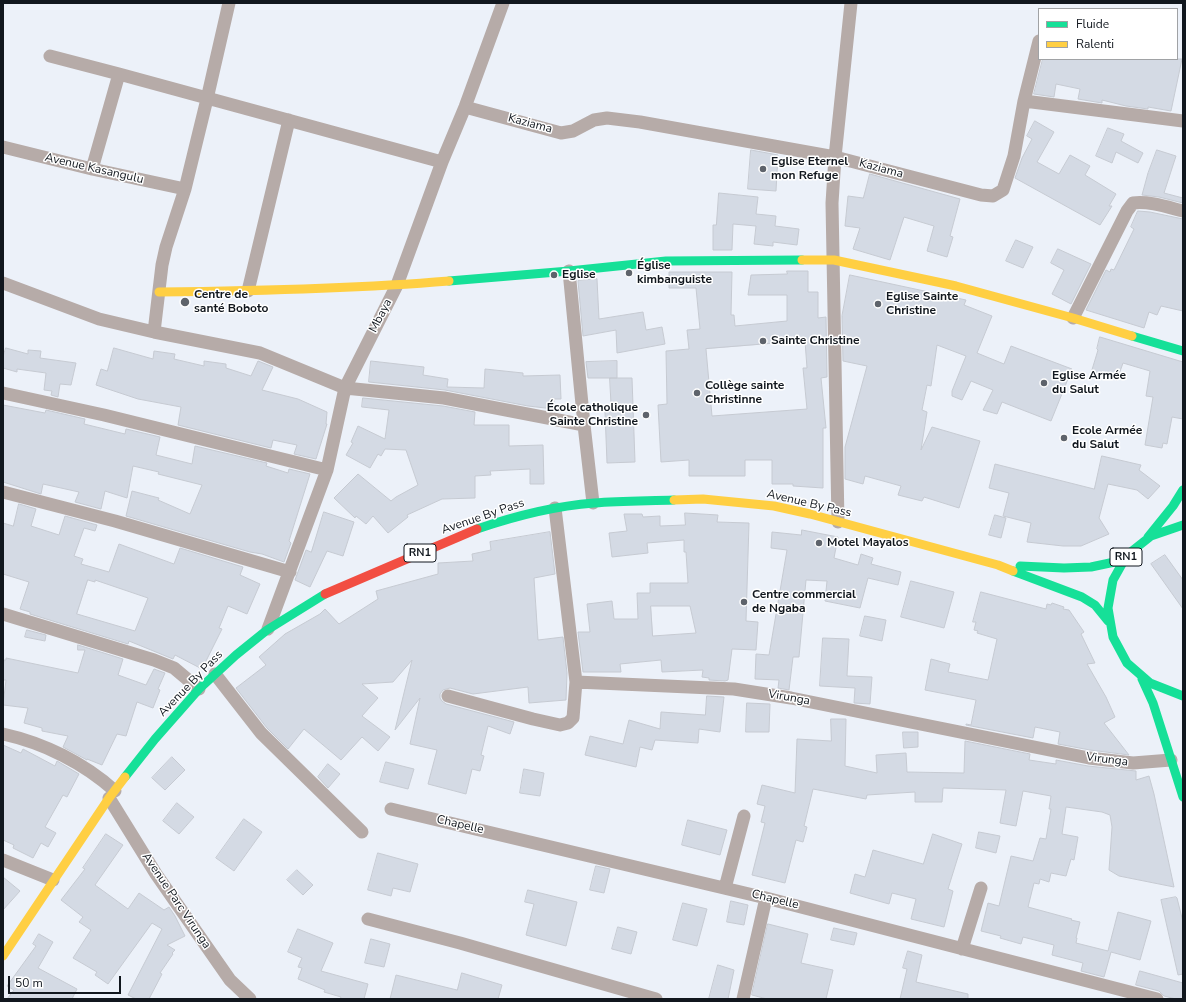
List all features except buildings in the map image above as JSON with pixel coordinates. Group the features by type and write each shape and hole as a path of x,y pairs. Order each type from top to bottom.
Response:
{"main road":[{"path":"159,292 248,291 397,285 569,272 666,261 834,260 956,286 1183,351"},
{"path":"1148,537 1173,506 1183,490"},
{"name":"Avenue By Pass","path":"3,956 112,794 155,739 199,689 215,674 236,655 268,630 329,591 469,532 506,519 555,508 593,503 703,499 774,506 810,514 998,565"},
{"name":"RN1","path":"1183,525 1161,530 1148,537 1135,547 1124,560 1114,578 1108,600 1108,621 1112,638 1119,654 1142,679 1170,693 1183,696"},
{"name":"RN1","path":"998,565 1064,568 1091,567 1124,560"},
{"name":"RN1","path":"998,565 1082,597 1095,605 1108,621"},
{"path":"1142,679 1153,703 1183,797"}],"street":[{"path":"154,332 166,248 185,189 229,3"},
{"name":"Mbaya","path":"268,630 328,470 345,388 397,285 503,3"},
{"path":"838,522 832,203 835,157 851,3"},
{"name":"Kaziama","path":"465,107 561,133 573,131 594,120 607,118 640,122 835,157 981,195 993,196 1003,190 1014,156 1024,101 1038,45"},
{"path":"50,56 442,162"},
{"path":"92,169 119,74"},
{"path":"1024,101 1183,121"},
{"path":"248,291 289,120"},
{"name":"Avenue Kasangulu","path":"3,148 185,189"},
{"path":"1072,318 1132,203 1150,203 1183,211"},
{"path":"569,272 593,503"},
{"path":"3,283 99,319 154,332 260,353 345,388 444,398 584,425"},
{"path":"3,393 104,415 328,470"},
{"path":"3,492 115,521 290,572"},
{"path":"448,696 560,725 568,723 573,718 576,682 555,508"},
{"path":"3,614 154,660 174,668 199,689"},
{"path":"215,674 261,733 362,832"},
{"name":"Virunga","path":"576,682 734,689 791,698 1089,758 1132,764 1172,760"},
{"name":"Avenue Parc Virunga","path":"3,734 20,738 66,757 100,777 112,794 156,874 230,980 250,999"},
{"name":"Chapelle","path":"391,809 766,898 1157,999"},
{"path":"725,888 744,816"},
{"path":"3,860 53,880"},
{"path":"962,949 981,888"},
{"path":"743,999 766,898"},
{"path":"368,919 460,943 656,999"}],"traffic: fast":[{"path":"449,281 666,261 802,260"},
{"path":"1132,336 1183,351"},
{"path":"1148,537 1173,506 1183,490"},
{"path":"477,529 520,516 564,506 604,502 674,500"},
{"path":"1183,525 1151,536 1127,555 1113,580 1108,608 1113,637 1127,663 1150,683 1183,696"},
{"path":"1020,566 1064,568 1091,567 1124,560"},
{"path":"1013,571 1082,597 1095,605 1108,621"},
{"path":"125,777 155,739 199,689 236,655 267,630 325,594"},
{"path":"1142,679 1153,703 1183,797"}],"traffic: slow":[{"path":"802,260 834,260 956,286 1132,336"},
{"path":"159,292 304,289 449,281"},
{"path":"674,500 703,499 774,506 810,514 998,565 1013,571"},
{"path":"3,956 109,798 125,777"}],"traffic: jam":[{"path":"325,594 477,529"}],"place":[{"name":"Eglise Eternel mon Refuge","path":"763,169"},
{"name":"Église kimbanguiste","path":"629,273"},
{"name":"Eglise","path":"554,275"},
{"name":"Centre de santé Boboto","path":"185,302"},
{"name":"Eglise Sainte Christine","path":"878,304"},
{"name":"Sainte Christine","path":"763,341"},
{"name":"Eglise Armée du Salut","path":"1044,383"},
{"name":"Collège sainte Christinne","path":"697,393"},
{"name":"École catholique Sainte Christine","path":"646,415"},
{"name":"Ecole Armée du Salut","path":"1064,438"},
{"name":"Motel Mayalos","path":"819,543"},
{"name":"Centre commercial de Ngaba","path":"744,602"}]}
